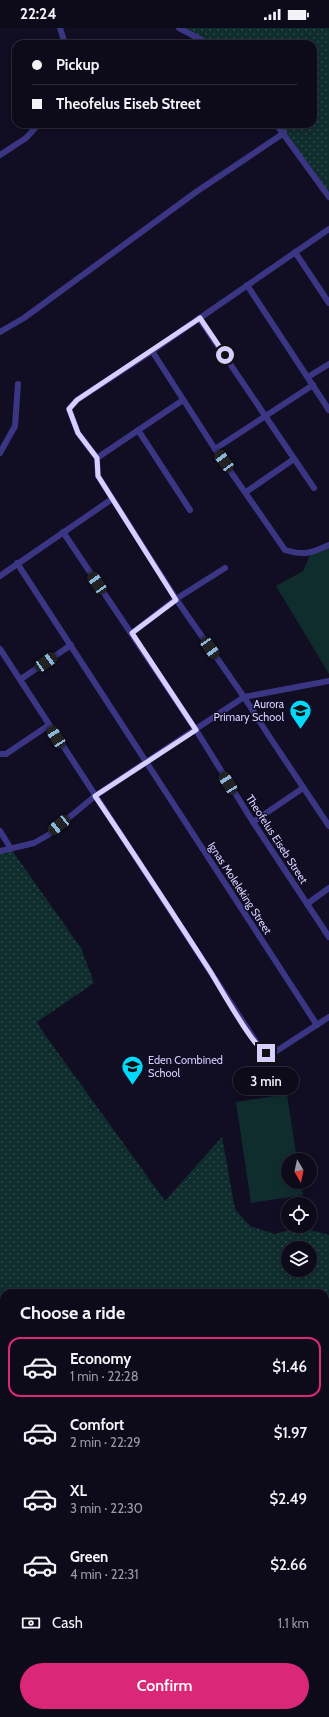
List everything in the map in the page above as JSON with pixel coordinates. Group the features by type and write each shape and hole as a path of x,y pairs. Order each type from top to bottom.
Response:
{"street":[{"path":"60,28 64,40"},
{"path":"179,28 202,40"},
{"path":"0,155 26,138 35,128"},
{"path":"280,128 329,197"},
{"path":"0,332 24,318 196,192 284,133"},
{"path":"329,229 152,351 77,400 69,409 78,433 97,458 98,476 176,600 244,697 329,826"},
{"path":"295,252 329,303"},
{"path":"247,285 329,410"},
{"path":"200,318 314,488"},
{"path":"152,351 215,449 285,550 298,554 311,553 329,545"},
{"path":"308,378 329,364"},
{"path":"0,453 15,426 18,384"},
{"path":"215,449 313,385"},
{"path":"97,458 183,400"},
{"path":"138,430 190,510"},
{"path":"246,492 294,459"},
{"path":"0,576 112,498"},
{"name":"Theofelus Eiseb Street","path":"63,532 196,730 253,822 329,937"},
{"name":"Ignas Moleleking Street","path":"18,563 317,1025"},
{"path":"132,633 176,600 225,568"},
{"path":"21,679 71,645"},
{"path":"0,649 21,679 49,725 262,1051 266,1053 275,1052 329,1017"},
{"path":"0,851 34,843 48,835 95,796 244,697 329,681"},
{"path":"0,754 6,754 49,725"},
{"path":"253,822 303,788"},
{"path":"0,831 11,849"},
{"path":"307,904 329,888"}],"green space":[{"path":"179,28 329,28 329,197 279,128 317,128 317,40 202,40"},
{"path":"329,545 329,674 276,586 303,571 311,553"},
{"path":"11,849 81,948 94,983 37,1022 165,1201 222,1137 235,1209 250,1226 275,1234 281,1232 317,1232 329,1235 329,1289 0,1289 0,851"},
{"path":"287,1094 296,1153 281,1153 281,1189 302,1189 303,1195 281,1197 281,1198 251,1203 236,1102"}],"place":[{"name":"Aurora Primary School","path":"300,730"},
{"name":"Eden Combined School","path":"133,1086"}],"route":[{"path":"225,355 200,318 77,400 69,409 78,433 97,458 96,471 98,476 176,600 132,633 196,730 95,796 183,929 245,1027 262,1051 266,1053"}]}
